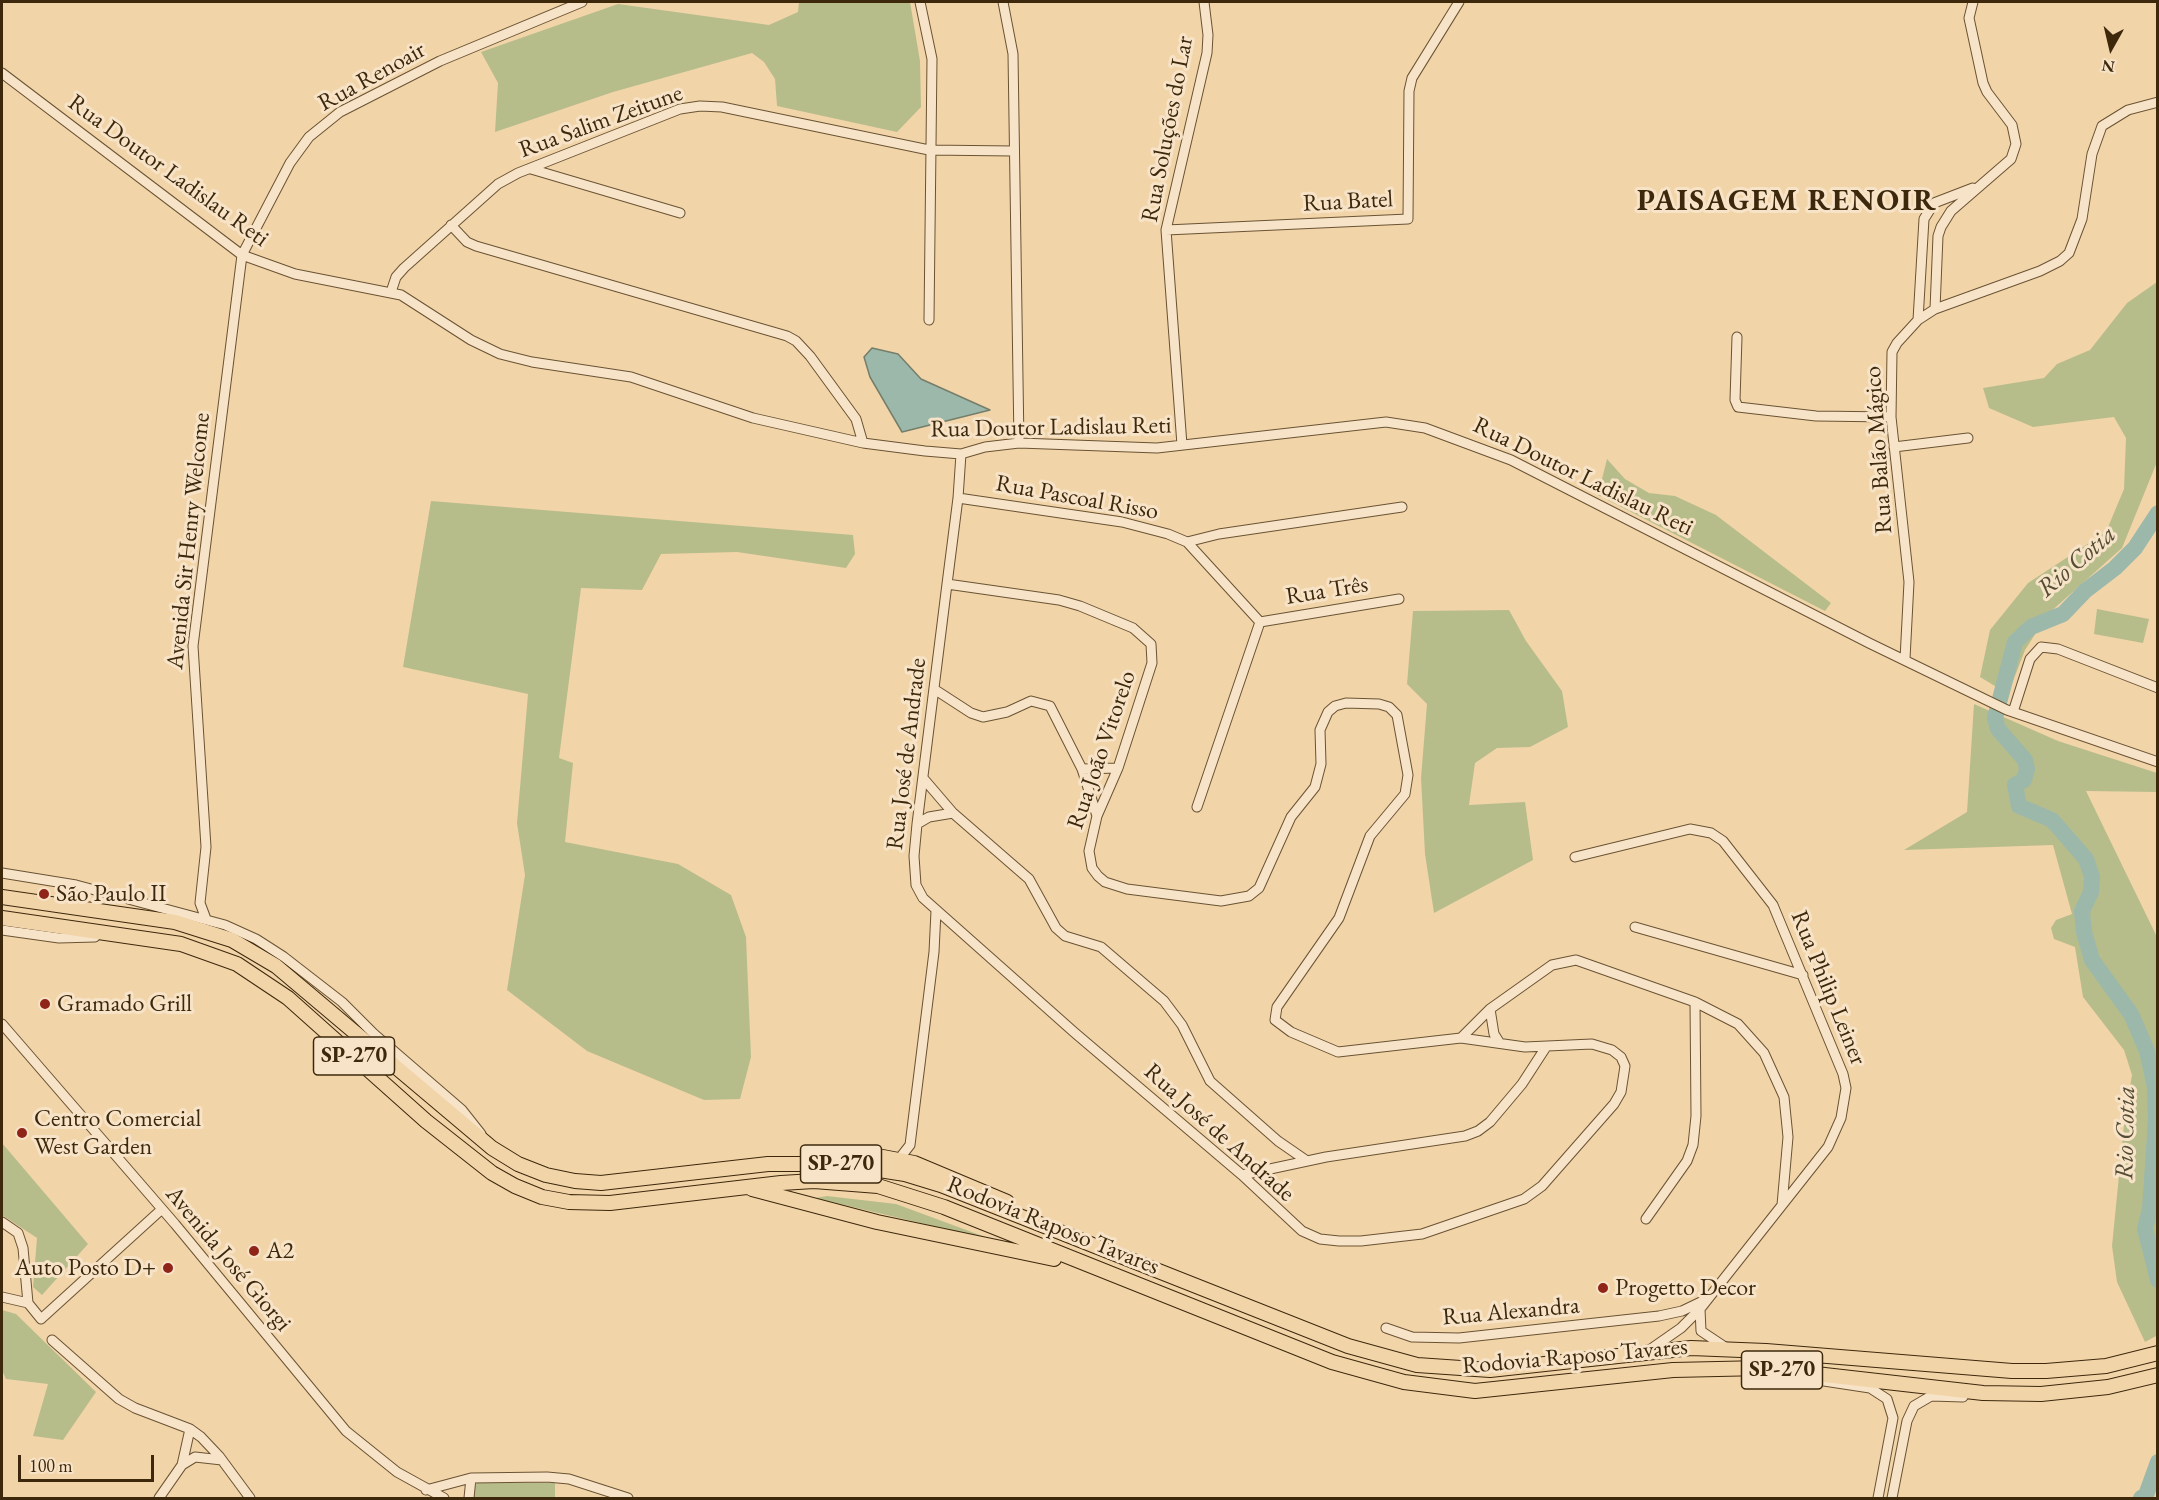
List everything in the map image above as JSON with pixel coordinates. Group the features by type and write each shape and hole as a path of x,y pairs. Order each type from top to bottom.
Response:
{"highway":[{"name":"Rodovia Raposo Tavares","path":"2,897 175,922 232,939 258,953 284,972 492,1148 518,1164 546,1175 575,1181 630,1180 768,1164 841,1164 905,1174 941,1185 1348,1346 1417,1365 1490,1370 1647,1352 1730,1349 2012,1371 2097,1367 2157,1353"},
{"name":"Rodovia Raposo Tavares","path":"2,918 181,944 213,954 263,980 314,1020 426,1121 492,1173 542,1197 568,1202 610,1203 814,1181 878,1186 944,1207 1332,1362 1394,1380 1445,1389 1505,1389 1661,1371 1763,1368 1983,1394 2041,1394 2108,1387 2157,1375"},
{"path":"768,1164 858,1153 899,1159 928,1168 1000,1199 1059,1231"},
{"path":"745,1187 866,1219 1004,1246 1097,1268"}],"street":[{"name":"Rua Renoair","path":"242,255 290,163 309,136 340,112 440,60 582,2"},
{"path":"920,2 932,59 929,150 929,320"},
{"path":"1003,2 1013,54 1019,443"},
{"name":"Rua Soluções do Lar","path":"1182,445 1166,230 1207,53 1208,35 1204,2"},
{"name":"Rua Batel","path":"1166,230 1408,219 1409,91 1412,78 1458,2"},
{"path":"1935,309 1938,236 1941,227 1951,210 2011,159 2016,144 2012,125 1987,92 1983,83 1969,18 1973,2"},
{"name":"Rua Doutor Ladislau Reti","path":"2,73 242,255 295,274 391,292 410,299 471,340 500,354 532,362 631,377 753,418 863,443 961,454 985,447 1019,443 1135,448 1182,445 1386,422 1425,428 1511,460 1869,643 2010,711 2157,762"},
{"name":"Rua Balão Mágico","path":"1905,659 1909,582 1891,417 1892,352 1918,320 1935,309 2040,271 2065,257 2076,241 2082,219 2091,154 2102,126 2128,110 2157,102"},
{"name":"Rua Salim Zeitune","path":"391,292 396,277 404,268 498,184 680,109 710,105 929,150 1013,151"},
{"path":"531,169 680,213"},
{"path":"1918,320 1924,219 1934,203 1943,197 1976,187"},
{"path":"451,225 467,242 476,246 787,336 796,341 810,356 837,393 855,419 863,443"},
{"name":"Avenida Sir Henry Welcome","path":"200,903 206,847 193,646 242,255"},
{"path":"1737,337 1735,400 1738,407 1816,416 1891,417"},
{"path":"1894,447 1968,438"},
{"name":"Rua José de Andrade","path":"961,454 958,498 914,856 916,885 923,898 936,912 1242,1174 1302,1231 1320,1239 1361,1241 1422,1234 1524,1199 1560,1169 1607,1112 1621,1092 1625,1077 1625,1066 1621,1057 1612,1050 1579,1043 1525,1047 1461,1038 1338,1052"},
{"name":"Rua Pascoal Risso","path":"958,498 1131,524 1168,534 1187,542 1260,622"},
{"name":"Rua Pascoal Risso","path":"1187,542 1219,534 1402,507"},
{"name":"Rua João Vitorelo","path":"947,584 1059,600 1133,628 1147,638 1151,644 1152,663 1118,768 1097,816 1090,860 1092,868 1105,882 1127,889 1221,902 1236,900 1258,888 1292,817 1315,787 1321,765 1320,730 1328,712 1335,706 1346,703 1379,704 1389,707 1397,715 1408,776 1406,794 1370,836 1339,918 1275,1013 1275,1020 1279,1025 1338,1052"},
{"name":"Rua Três","path":"1260,622 1399,599"},
{"path":"1197,807 1260,622"},
{"path":"2010,711 2030,659 2041,647 2058,649 2157,688"},
{"path":"934,689 971,713 983,717 1000,714 1031,701 1050,706 1082,769 1097,816"},
{"path":"1082,769 1118,768"},
{"path":"923,778 953,813 1029,879 1056,928 1065,936 1101,947 1164,1001 1182,1025 1210,1081 1278,1141 1307,1161"},
{"path":"917,824 929,818 953,813"},
{"name":"Rua Philip Leiner","path":"1575,857 1690,829 1711,833 1723,841 1773,905 1843,1074 1845,1103 1828,1147 1700,1309 1682,1328 1647,1352"},
{"path":"2,873 76,885 206,919 240,931 269,947 342,1002 374,1034 462,1110 492,1148"},
{"path":"186,914 200,903 206,919"},
{"path":"899,1159 910,1145 932,972 936,912"},
{"path":"1635,927 1803,975"},
{"path":"2,930 58,938 124,936"},
{"path":"1461,1038 1490,1009 1541,972 1562,962 1576,960 1695,1002 1738,1024 1764,1053 1774,1073 1787,1113 1788,1137 1782,1205"},
{"path":"1646,1220 1687,1161 1693,1145 1696,1116 1695,1002"},
{"path":"1490,1009 1494,1034 1499,1042"},
{"name":"Avenida José Giorgi","path":"2,1024 162,1209 346,1431 397,1472 426,1491 444,1498"},
{"path":"1242,1174 1307,1161 1465,1136 1478,1131 1490,1122 1522,1084 1546,1047"},
{"path":"910,1145 928,1168"},
{"path":"2,1222 18,1233 23,1248 28,1303 41,1319 162,1209"},
{"path":"2,1297 28,1303"},
{"name":"Rua Alexandra","path":"1386,1328 1412,1337 1459,1338 1659,1316 1682,1311 1709,1298"},
{"path":"1700,1309 1701,1331 1730,1349"},
{"path":"52,1340 119,1399 135,1408 190,1429 222,1460 250,1498"},
{"path":"1763,1368 1803,1379 1870,1388 1887,1399 1893,1418 1878,1498"},
{"path":"1892,1498 1907,1421 1918,1401 1931,1396 2002,1397 2041,1394"},
{"path":"159,1498 182,1465 190,1429"},
{"path":"182,1465 195,1457 222,1460"},
{"path":"426,1491 471,1478 569,1479 628,1498"},
{"path":"469,1498 471,1478"}],"green space":[{"path":"799,2 910,2 920,61 921,107 897,132 777,106 775,79 764,62 752,53 613,92 495,132 498,83 481,52 618,4 769,25 798,12"},
{"path":"2157,282 2157,462 2122,548 2048,614 2025,650 2008,694 1980,677 1990,630 2028,583 2106,532 2124,489 2126,438 2114,417 2033,427 1989,408 1983,388 2044,378 2057,364 2090,350 2127,303"},
{"path":"1607,459 1625,479 1649,493 1675,496 1716,515 1831,603 1825,611 1598,495"},
{"path":"431,501 853,535 855,554 846,568 737,552 661,554 642,590 581,588 559,758 573,763 565,842 678,864 731,895 746,937 751,1057 740,1099 704,1100 587,1051 507,990 525,875 517,823 528,694 403,667"},
{"path":"2097,609 2149,619 2143,643 2094,634"},
{"path":"1509,610 1526,641 1562,691 1568,727 1530,747 1497,748 1475,763 1469,805 1525,802 1533,860 1434,913 1425,854 1421,778 1427,704 1407,684 1413,611"},
{"path":"1974,704 2058,741 2157,773 2157,792 2086,791 2157,937 2158,1335 2145,1342 2117,1282 2112,1246 2125,1115 2132,1075 2124,1050 2083,997 2075,947 2054,939 2051,928 2056,920 2072,914 2053,845 1904,850 1967,812"},
{"path":"2,1143 88,1244 42,1295 33,1287 37,1238 2,1215"},
{"path":"827,1196 896,1204 996,1241 815,1198"},
{"path":"2,1310 16,1314 96,1392 63,1440 33,1436 48,1384 6,1379 2,1370"},
{"path":"477,1482 555,1483 555,1498 471,1498"}],"shaded area":[{"path":"872,348 898,354 921,379 990,410 902,432 870,377 864,357"}],"waterway":[{"name":"Rio Cotia","path":"2158,513 2135,548 2115,568 2085,591 2063,614 2031,627 2015,642 1995,718 1998,729 2025,760 2027,769 2024,780 2015,785 2019,806 2052,820 2086,859 2092,877 2091,892 2082,911 2084,932 2092,960 2131,1014 2147,1051 2155,1087 2156,1119 2150,1209 2145,1229 2158,1280"},
{"name":"Rio Cotia","path":"2141,1498 2146,1495 2158,1462"}],"place":[{"name":"São Paulo II","path":"44,894"},
{"name":"Gramado Grill","path":"45,1004"},
{"name":"Centro Comercial West Garden","path":"22,1133"},
{"name":"A2","path":"254,1251"},
{"name":"Auto Posto D+","path":"168,1268"},
{"name":"Progetto Decor","path":"1603,1288"}],"district":[{"name":"PAISAGEM RENOIR","path":"1787,202"}]}
